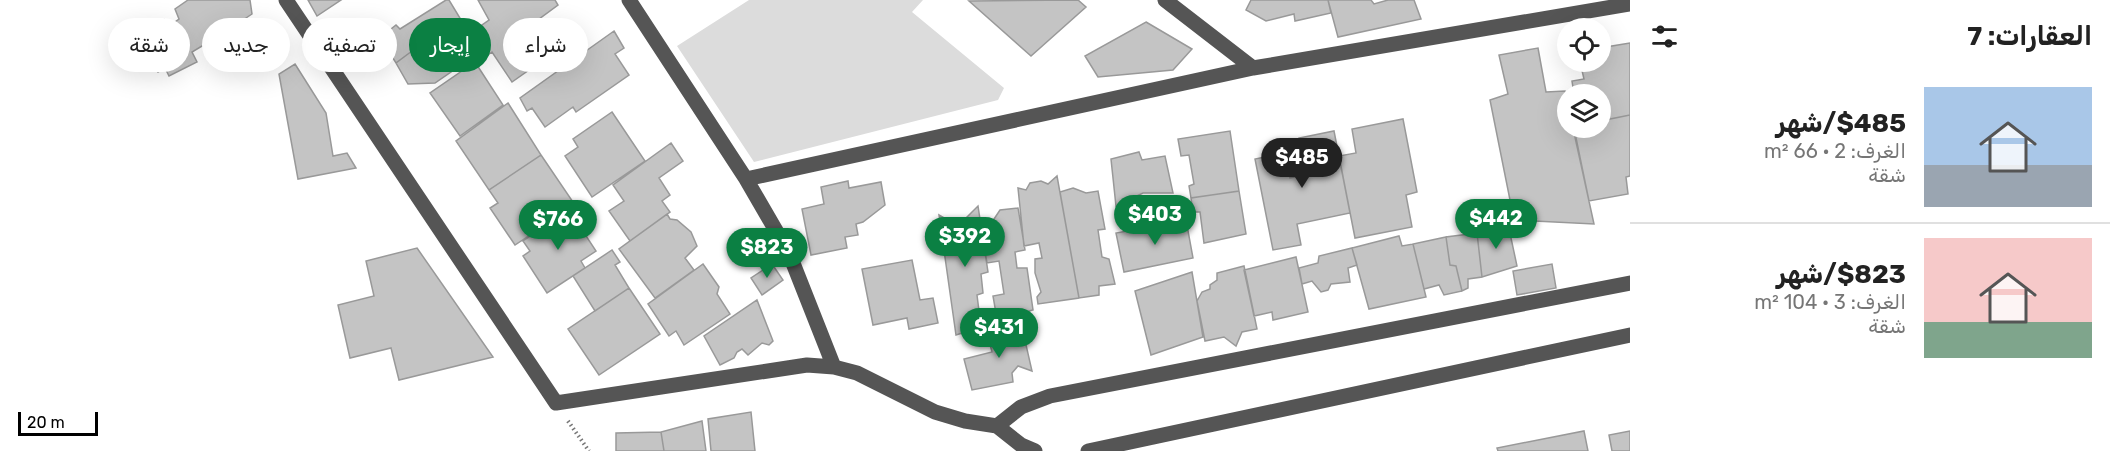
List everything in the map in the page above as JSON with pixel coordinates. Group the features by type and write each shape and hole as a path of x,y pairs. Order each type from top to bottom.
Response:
{"street":[{"path":"285,0 556,403 807,365 834,367 857,373 935,412 965,421 997,426 1021,445 1035,451"},
{"path":"629,0 746,179 789,253 834,367"},
{"path":"1166,0 1253,68"},
{"path":"746,179 1253,68 1630,4"},
{"path":"997,426 1021,407 1050,396 1630,285"},
{"path":"1088,451 1630,335"}],"path":[{"path":"556,403 589,451"}],"shaded area":[{"path":"749,0 923,0 912,12 1004,88 998,100 754,162 677,46"}],"building":[{"path":"188,0 250,0 252,14 246,18 202,18 202,46 192,52 197,62 190,66 190,18 179,18 175,9"},
{"path":"308,0 341,0 317,16"},
{"path":"449,0 460,18 417,18"},
{"path":"478,0 555,0 558,5 540,18 503,18 503,68 491,53 491,18 488,18"},
{"path":"1078,0 1086,7 1031,56 969,1"},
{"path":"1251,0 1328,0 1331,13 1295,21 1294,14 1266,21 1246,10"},
{"path":"1328,0 1371,0 1374,4 1388,0 1414,0 1421,19 1338,37"},
{"path":"1146,22 1192,49 1173,70 1098,77 1085,56"},
{"path":"409,23 409,53 397,62 397,26 400,29"},
{"path":"614,31 624,48 615,54 629,75 576,112 573,107 545,127 532,108 527,111 520,98 556,72 588,72 588,50"},
{"path":"1630,43 1630,115 1611,119 1611,84 1572,84 1572,81 1584,79 1582,72 1611,72 1611,46"},
{"path":"1538,48 1546,92 1557,91 1557,138 1575,138 1594,224 1514,220 1490,100 1508,94 1499,55"},
{"path":"409,53 409,72 451,72 435,83 408,84 397,62"},
{"path":"295,64 326,113 333,156 347,153 356,168 298,179 279,74 290,72 290,67"},
{"path":"460,72 482,72 503,105 460,136 430,93"},
{"path":"505,72 526,72 512,82"},
{"path":"508,103 541,155 489,190 456,141"},
{"path":"612,112 645,161 592,197 565,156 578,147 573,139"},
{"path":"1630,115 1630,176 1626,177 1628,194 1589,201 1576,138 1611,138 1611,119"},
{"path":"1403,119 1417,192 1406,195 1412,227 1355,238 1339,156 1356,153 1352,129"},
{"path":"1230,131 1239,191 1191,198 1189,186 1194,184 1189,155 1181,156 1178,139"},
{"path":"1334,131 1350,213 1297,224 1301,245 1273,250 1255,159 1285,153 1290,178 1307,175 1299,138"},
{"path":"671,143 683,161 659,178 670,195 662,201 670,212 630,241 609,211 624,201 613,185"},
{"path":"1139,152 1142,160 1165,156 1173,193 1143,193 1116,206 1111,159"},
{"path":"541,155 575,205 515,245 490,208 498,203 489,190"},
{"path":"1057,176 1079,298 1038,304 1037,297 1041,292 1035,273 1035,259 1042,258 1039,243 1024,246 1018,188 1026,190 1030,183 1041,181 1048,184"},
{"path":"848,181 849,188 881,182 885,205 863,222 856,224 858,235 845,237 847,248 811,255 802,209 824,204 821,187"},
{"path":"1073,188 1086,193 1098,191 1105,229 1098,230 1102,257 1109,259 1115,284 1099,286 1099,295 1079,298 1060,192"},
{"path":"1239,191 1246,234 1204,243 1200,212 1193,212 1191,198"},
{"path":"978,206 988,272 981,274 983,293 977,295 981,327 956,335 939,215 951,222 964,220"},
{"path":"1018,208 1025,250 1015,252 1017,268 1027,268 1033,310 997,319 993,296 1004,294 999,261 987,263 981,228 990,225 1000,210"},
{"path":"569,210 596,251 581,261 585,268 547,293 523,256 530,251 523,241"},
{"path":"667,214 670,219 677,220 691,232 697,246 685,258 694,270 655,298 619,249"},
{"path":"1186,220 1193,258 1124,272 1116,233"},
{"path":"1508,224 1517,266 1482,277 1477,233"},
{"path":"1477,233 1482,277 1468,279 1468,288 1462,291 1456,266 1450,265 1446,237"},
{"path":"1399,236 1402,246 1413,244 1426,297 1369,309 1352,248"},
{"path":"1446,237 1450,265 1456,266 1462,291 1444,295 1439,285 1424,289 1413,244"},
{"path":"417,248 493,357 399,380 391,348 350,358 338,305 374,296 366,261"},
{"path":"1352,248 1357,265 1348,268 1350,282 1331,284 1328,290 1321,292 1312,281 1302,284 1299,268 1318,263 1319,256"},
{"path":"612,250 620,262 615,265 629,288 595,311 573,276"},
{"path":"1296,257 1308,312 1273,320 1272,312 1254,316 1244,270"},
{"path":"912,260 920,300 933,298 938,323 909,329 907,318 873,325 862,269"},
{"path":"703,264 719,287 717,294 730,314 684,345 676,331 669,336 648,304"},
{"path":"772,264 783,280 762,295 751,278"},
{"path":"1552,264 1556,288 1517,295 1513,271"},
{"path":"1244,266 1257,329 1242,332 1236,346 1224,337 1205,341 1197,301 1202,292 1210,289 1210,285 1217,280 1217,273"},
{"path":"1192,272 1203,337 1151,355 1135,291"},
{"path":"629,288 660,334 599,375 568,329"},
{"path":"757,300 773,341 769,345 762,343 748,355 742,349 734,358 720,365 704,336"},
{"path":"1021,323 1032,371 1018,366 1012,373 1013,382 972,390 964,359 992,352 987,333"},
{"path":"751,412 755,451 711,451 708,419"},
{"path":"702,421 706,451 664,451 661,432"},
{"path":"1584,431 1588,451 1498,451 1497,448"},
{"path":"1630,431 1630,451 1612,451 1609,435"},
{"path":"661,432 664,451 616,451 616,433"}]}
